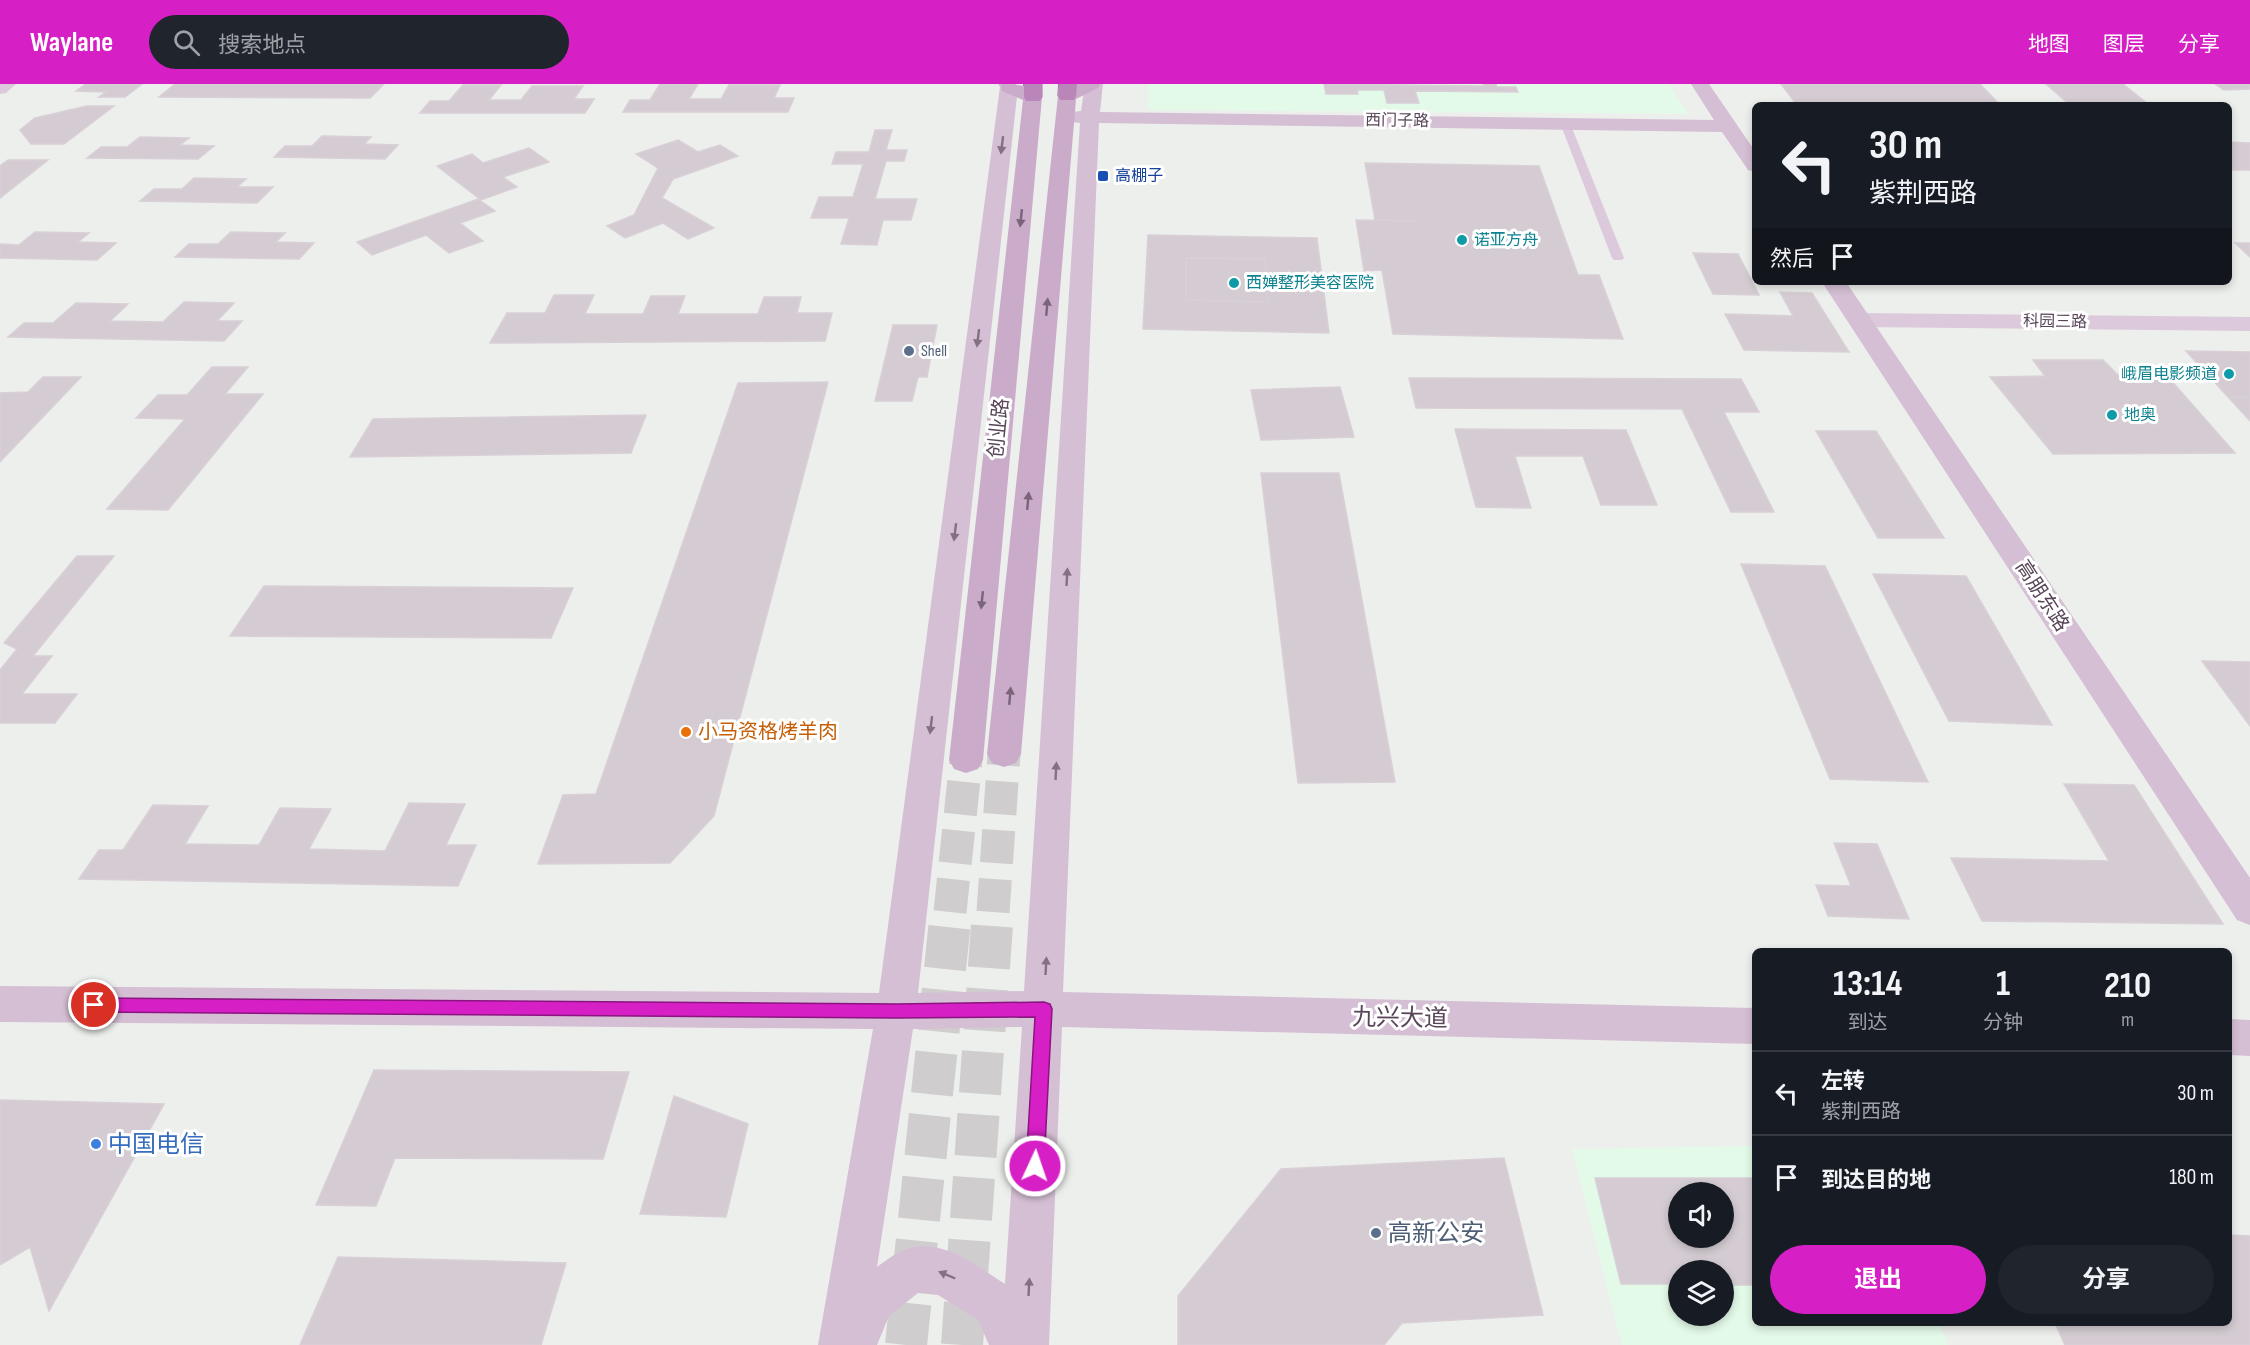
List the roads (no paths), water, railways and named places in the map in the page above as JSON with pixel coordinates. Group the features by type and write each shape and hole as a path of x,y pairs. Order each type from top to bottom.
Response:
{"main road":[{"name":"创业路","path":"966,760 1018,87"},
{"name":"创业路","path":"1004,754 1079,97"}],"street":[{"path":"0,89 7,84"},
{"path":"1700,84 1752,162"},
{"path":"842,1345 896,1011 1018,87"},
{"path":"1025,1345 1044,1009 1079,97"},
{"name":"西门子路","path":"1079,97 1565,123 1728,126"},
{"name":"高朋东路","path":"1836,285 2250,909"},
{"name":"科园三路","path":"1860,320 2250,324"},
{"name":"九兴大道","path":"0,1004 896,1011 1044,1009 1752,1026"},
{"path":"2232,1037 2250,1038"},
{"path":"854,1345 873,1300 911,1270 945,1272 994,1304 1013,1345"}],"lane":[{"path":"1565,123 1618,258"}],"tunnel":[{"path":"993,912 1004,754"},
{"path":"950,912 966,760"},
{"path":"906,1345 951,911"},
{"path":"962,1345 993,911"}],"place":[{"name":"高棚子","path":"1103,176"},
{"name":"诺亚方舟","path":"1462,240"},
{"name":"西婵整形美容医院","path":"1234,283"},
{"name":"Shell","path":"909,351"},
{"name":"峨眉电影频道","path":"2229,374"},
{"name":"地奥","path":"2112,415"},
{"name":"小马资格烤羊肉","path":"686,732"},
{"name":"中国电信","path":"96,1144"},
{"name":"高新公安","path":"1376,1233"}]}
